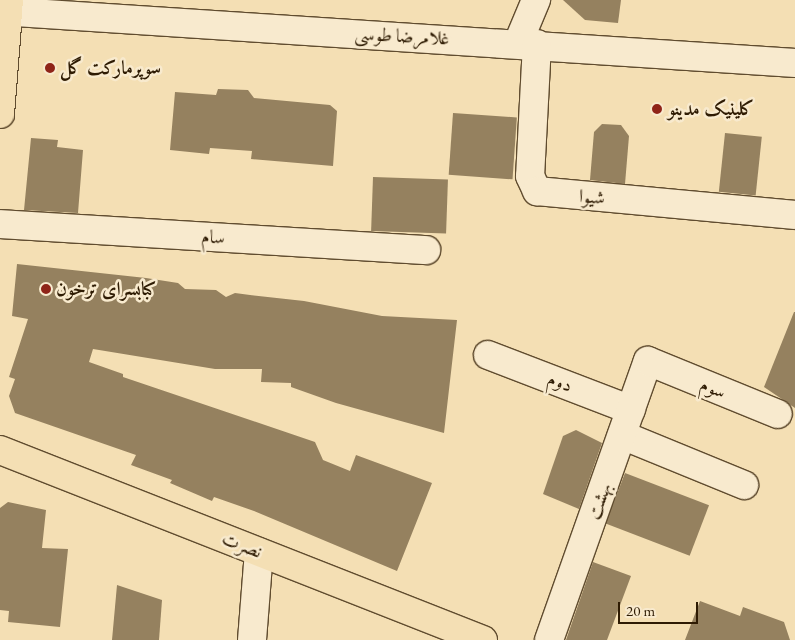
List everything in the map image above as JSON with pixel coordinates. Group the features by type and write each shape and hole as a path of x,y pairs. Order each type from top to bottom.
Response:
{"main road":[{"path":"0,114 6,8"},
{"name":"نصرت","path":"0,450 479,639"}],"street":[{"path":"528,43 536,0"},
{"name":"غلامرضا طوسی","path":"6,8 795,63"},
{"name":"شیوا","path":"528,43 530,176 537,191 795,215"},
{"name":"سام","path":"0,224 426,250"},
{"name":"دوم","path":"488,355 631,410"},
{"name":"بهشت","path":"550,640 648,361"},
{"name":"سوم","path":"648,361 778,414"},
{"path":"622,435 744,485"},
{"path":"252,640 259,552"}],"building":[{"path":"563,0 621,0 618,23 585,20"},
{"path":"218,89 248,90 254,98 330,105 337,111 333,166 251,159 252,151 210,148 209,154 170,150 175,92 216,95"},
{"path":"453,113 517,117 513,179 449,175"},
{"path":"602,124 621,125 629,136 625,184 590,180 594,132"},
{"path":"725,133 762,137 756,196 719,192"},
{"path":"31,138 58,140 57,147 83,150 78,213 24,210"},
{"path":"373,177 448,180 446,234 371,231"},
{"path":"17,264 178,283 185,289 216,290 226,297 235,293 304,301 382,316 457,320 444,433 336,403 291,387 291,383 261,382 262,369 215,369 93,349 89,362 123,374 123,377 315,442 323,460 350,471 356,455 432,483 397,571 254,511 214,497 212,501 170,483 172,480 131,465 136,455 15,413 9,396 15,379 9,377 28,319 12,316"},
{"path":"795,312 795,408 764,387"},
{"path":"576,430 602,443 579,509 543,494 563,436"},
{"path":"625,473 709,505 690,556 606,523"},
{"path":"8,502 46,510 42,548 68,549 60,627 8,622 9,611 0,610 0,508"},
{"path":"593,562 631,576 607,640 566,640"},
{"path":"117,585 162,600 159,640 112,640"},
{"path":"700,601 740,616 743,607 784,622 790,640 685,640"}],"place":[{"name":"سوپرمارکت گل","path":"50,68"},
{"name":"کلینیک مدینو","path":"657,109"},
{"name":"کبابسرای ترخون","path":"46,289"}]}
